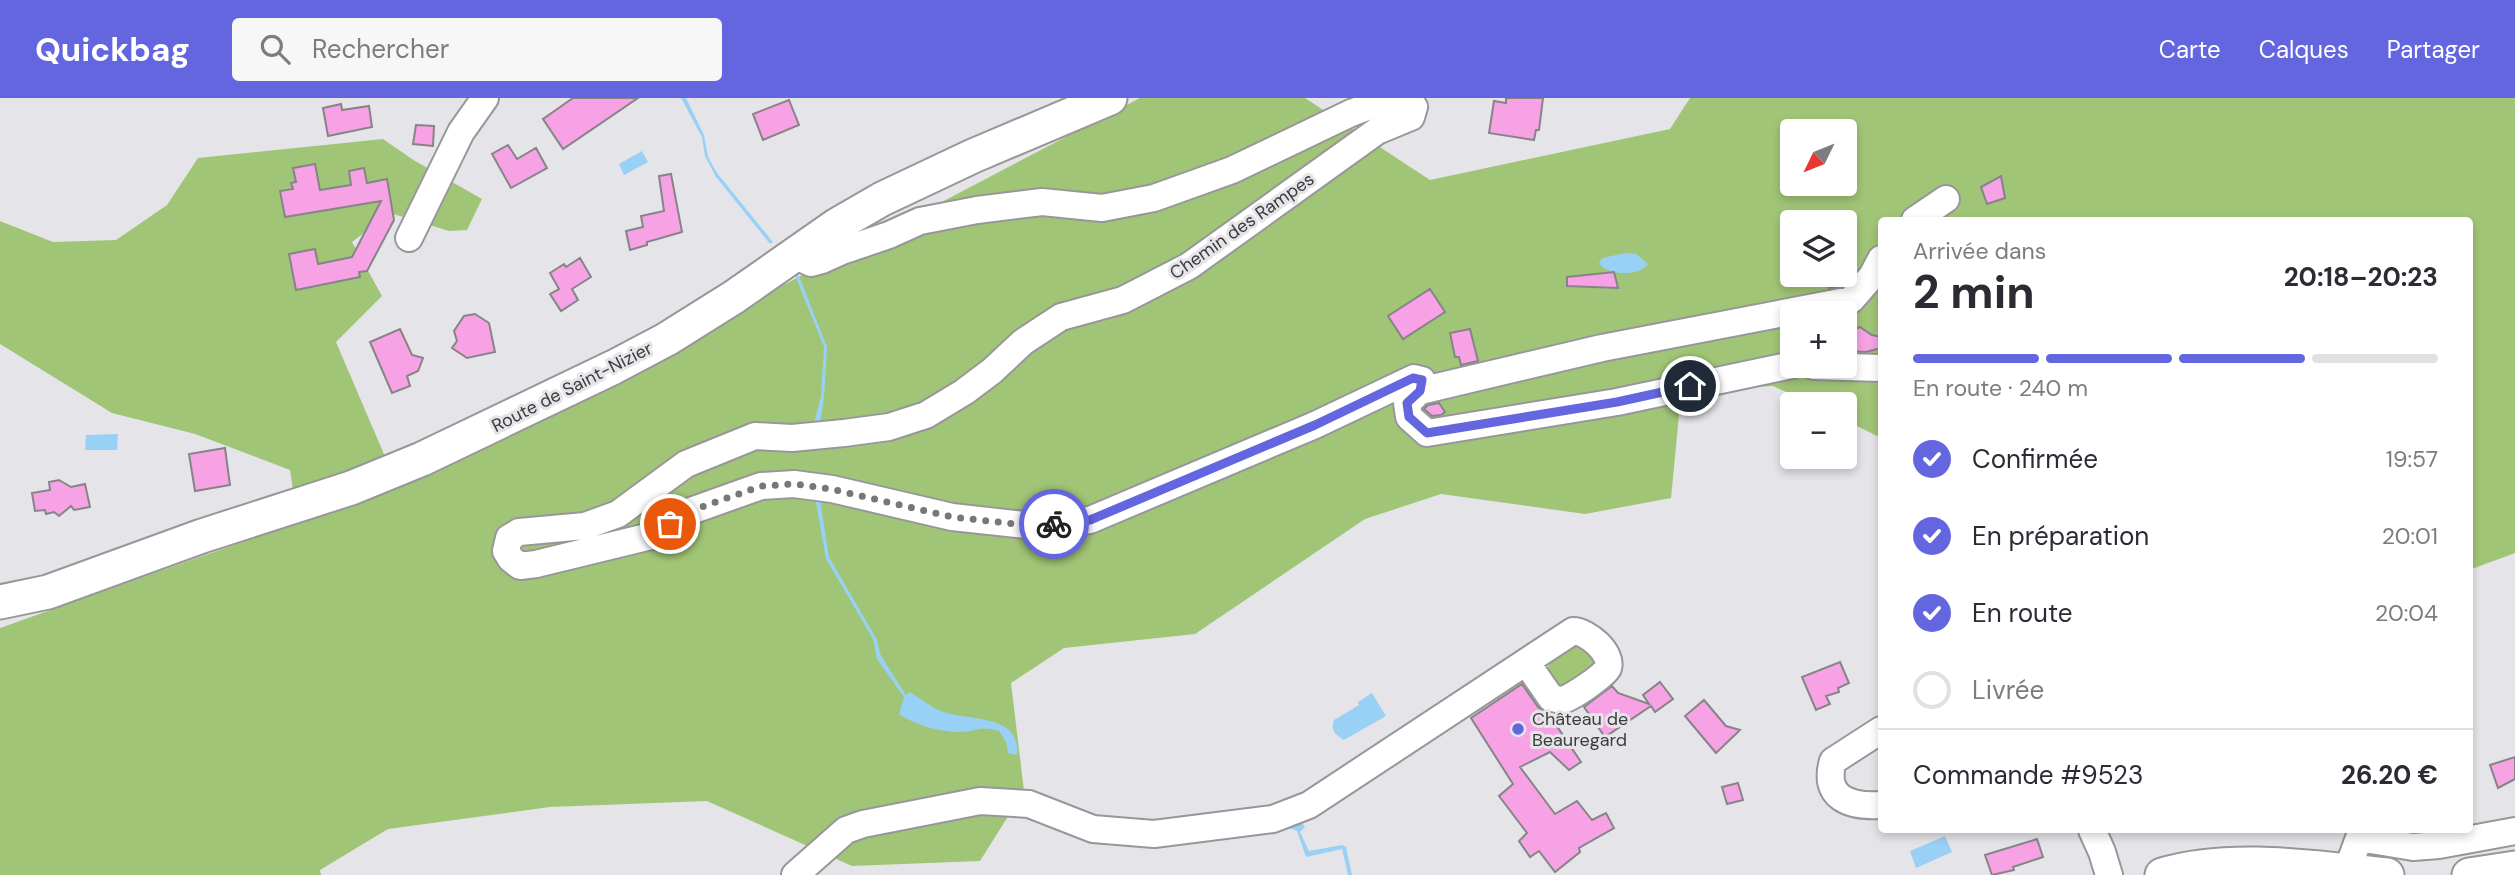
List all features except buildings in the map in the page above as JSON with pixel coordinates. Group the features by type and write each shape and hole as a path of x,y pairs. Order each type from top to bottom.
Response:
{"main road":[{"name":"Route de Saint-Nizier","path":"0,602 48,592 202,536 351,488 422,459 667,339 837,225 882,199 973,156 1110,98"},
{"path":"2162,875 2216,866 2255,864 2387,875"},
{"path":"2469,875 2515,868"}],"street":[{"path":"409,238 461,132 485,98"},
{"name":"Chemin des Rampes","path":"794,255 811,262 822,260 920,221 977,210 1042,202 1102,208 1154,198 1232,170 1380,102 1404,99 1414,107 1411,117 1377,131 1189,266 1123,300 1061,317 1023,342 964,392 926,415 889,427 792,438 755,436 742,440 686,464 618,514 585,526 519,532 509,538 506,551 511,559 520,565 536,564 651,536 688,512 761,486 794,484 831,489 952,517 1034,526 1090,520 1315,425 1413,378 1422,380 1413,397"},
{"path":"1920,217 1946,200"},
{"path":"1780,368 1617,402 1427,433 1409,417 1413,397 1602,348 1851,300 1872,276 1878,265"},
{"path":"1857,367 1878,368"},
{"path":"794,875 846,830 980,801 1029,804 1093,829 1123,833 1154,834 1273,819 1310,805 1526,662"},
{"path":"1878,732 1833,761 1829,773 1832,788 1842,800 1861,806 1878,805"},
{"path":"2347,871 2359,838 2413,846 2439,845 2515,831"},
{"path":"2093,833 2109,875"}],"green space":[{"path":"1140,98 1305,98 1430,180 1670,129 1690,98 2515,98 2515,553 2473,569 2473,217 1878,217 1878,436 1857,426 1857,392 1786,392 1773,386 1717,389 1680,405 1671,498 1585,514 1441,494 1365,519 1195,634 1064,648 1011,683 1024,791 980,861 852,866 707,801 550,807 388,829 320,870 321,875 0,875 0,628 298,522 290,470 195,434 112,413 0,344 0,221 53,242 116,240 167,205 198,158 383,139 415,161 482,199 467,230 449,231 390,213 352,242 382,296 336,342 398,487"},
{"path":"1579,644 1595,656 1596,667 1560,689 1546,669 1554,658"}],"water":[{"path":"681,98 686,98 704,135 708,157 717,173 773,242 770,244 716,177 705,156 702,137"},
{"path":"642,151 648,162 624,175 619,164"},
{"path":"1626,253 1636,254 1648,264 1637,271 1623,273 1609,270 1599,263 1602,258"},
{"path":"795,266 827,347 819,429 812,431 821,396 824,347 792,268"},
{"path":"118,434 117,450 85,450 86,435"},
{"path":"813,486 818,487 829,557 876,638 881,656 906,695 910,692 944,712 1003,726 1011,732 1016,742 1017,755 1008,753 1006,742 999,731 944,731 920,725 899,714 904,697 877,659 873,639 826,559"},
{"path":"1372,693 1386,716 1344,740 1338,736 1333,730 1334,720 1359,705 1358,702"},
{"path":"1298,817 1305,827 1300,832 1309,851 1342,845 1346,847 1352,875 1348,875 1342,849 1306,857 1297,831 1284,826"},
{"path":"1945,836 1952,852 1916,868 1910,851"}],"way so far":[{"path":"670,524 688,512 761,486 794,484 831,489 952,517 1034,526 1054,524"}],"place":[{"name":"Château de Beauregard","path":"1518,729"}],"route":[{"path":"1054,524 1090,520 1315,425 1413,378 1422,380 1420,391 1407,403 1409,417 1427,433 1617,402 1690,386"}]}
